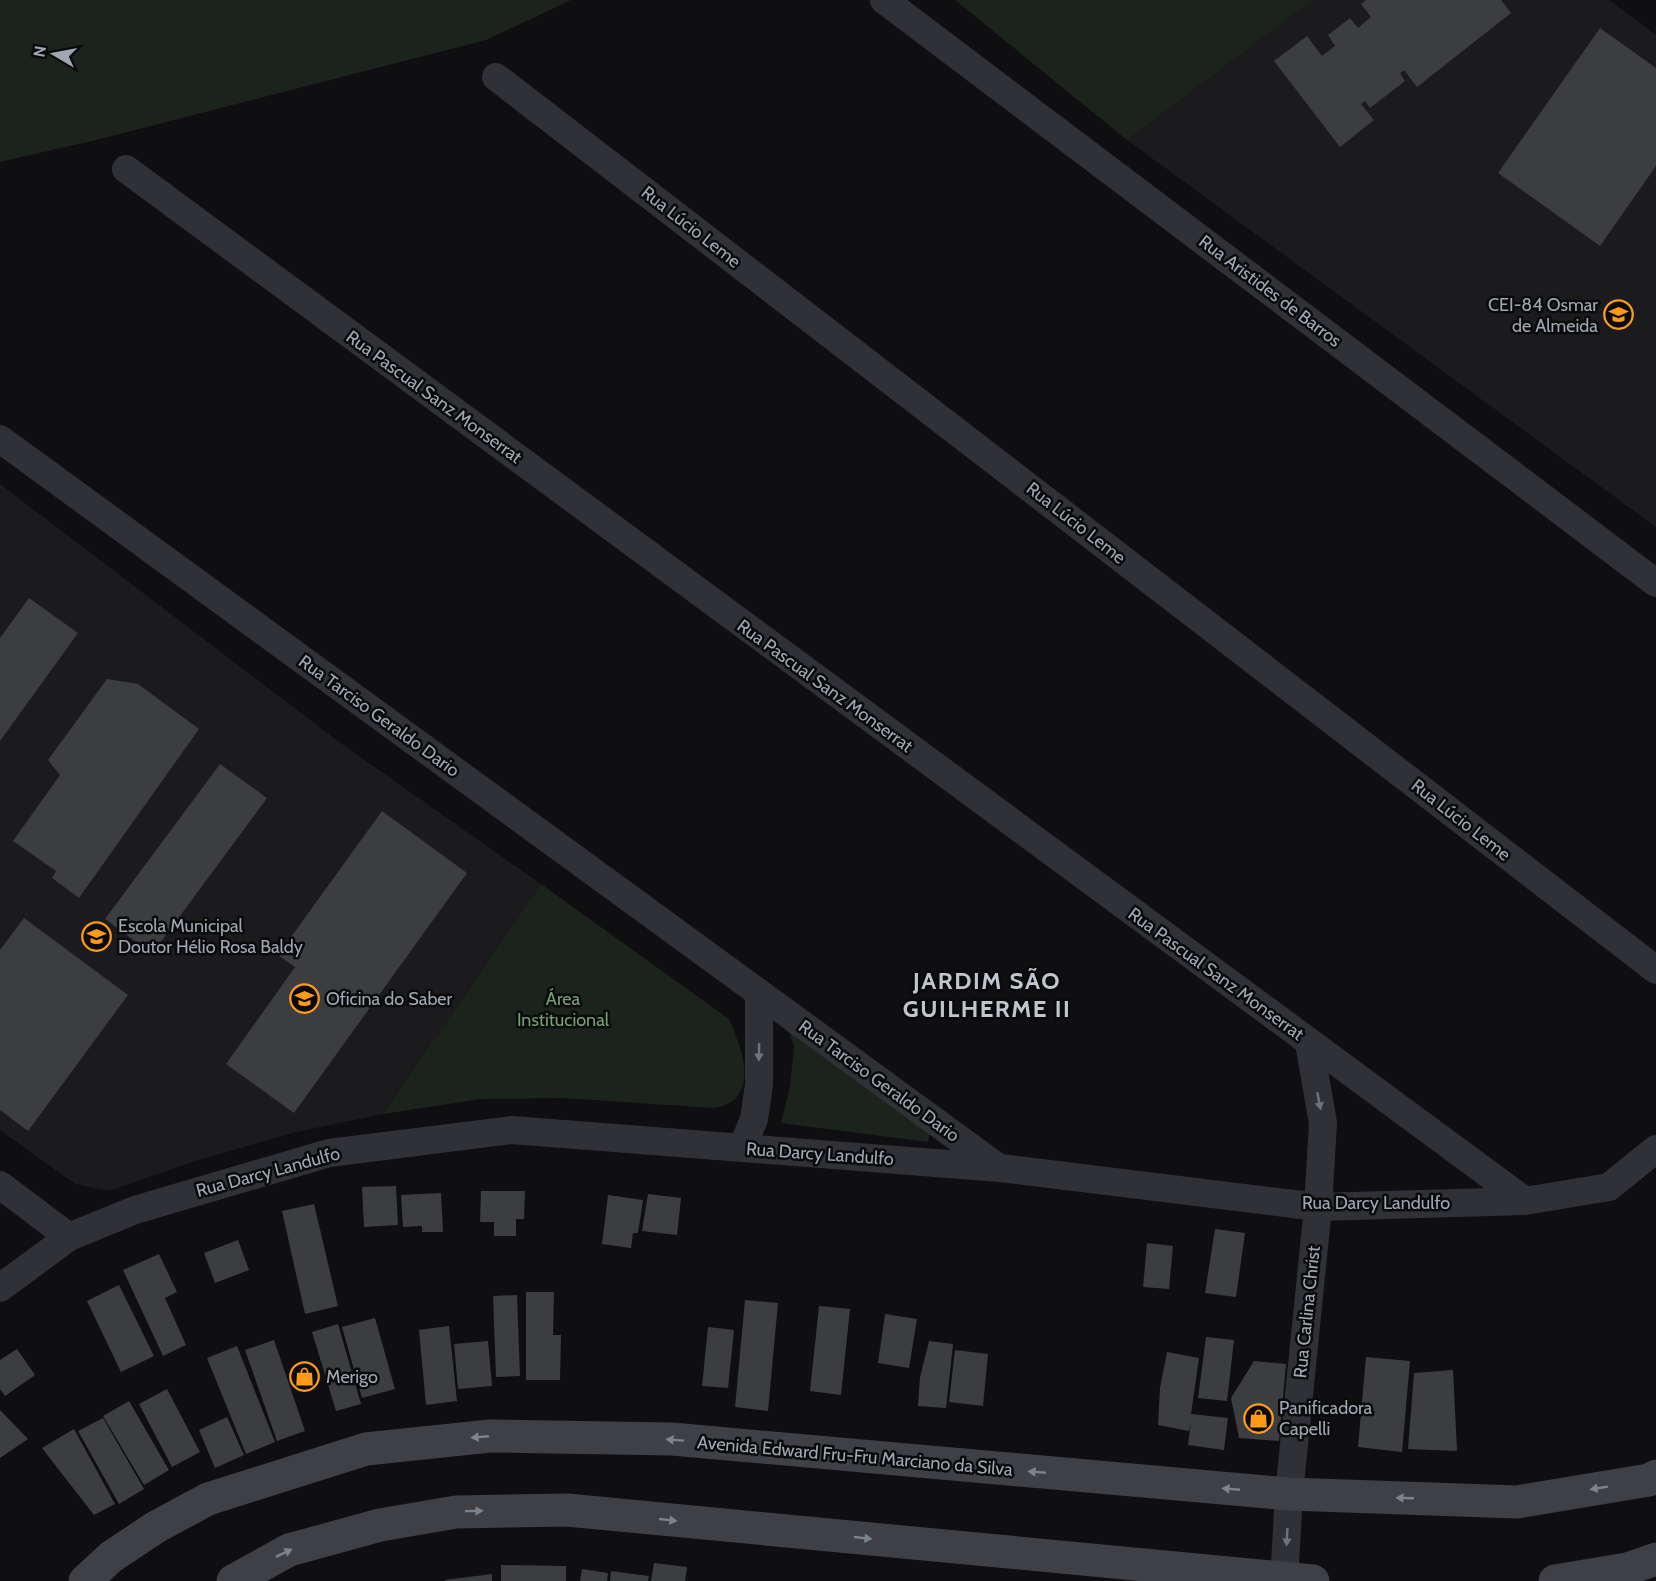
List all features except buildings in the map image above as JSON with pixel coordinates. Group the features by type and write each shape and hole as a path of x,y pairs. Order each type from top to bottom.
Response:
{"main road":[{"name":"Avenida Edward Fru-Fru Marciano da Silva","path":"85,1581 111,1557 156,1527 208,1499 366,1449 490,1436 672,1439 1289,1494 1517,1502 1649,1480 1656,1476"},
{"path":"233,1581 289,1550 380,1525 456,1512 567,1510 1293,1580"},
{"path":"1555,1581 1627,1569 1656,1558"}],"street":[{"name":"Rua Aristides de Barros","path":"884,0 1656,583"},
{"name":"Rua Lúcio Leme","path":"496,77 1656,970"},
{"name":"Rua Pascual Sanz Monserrat","path":"126,169 1525,1201"},
{"name":"Rua Tarciso Geraldo Dario","path":"0,439 1000,1168"},
{"path":"742,1148 754,1119 759,1085 759,993"},
{"name":"Rua Carlina Christ","path":"1293,1580 1289,1494 1318,1207 1323,1123 1309,1043"},
{"name":"Rua Darcy Landulfo","path":"0,1288 69,1236 135,1210 329,1153 512,1130 1000,1168 1318,1207 1525,1201 1609,1187 1656,1149"},
{"path":"0,1185 69,1236"}],"shaded area":[{"path":"1313,0 1609,0 1656,35 1656,527 1127,140"},
{"path":"0,484 339,742 541,884 383,1114 296,1132 192,1162 109,1191 75,1184 0,1130"}],"green space":[{"path":"0,0 571,0 486,40 96,140 0,162"},
{"path":"955,0 1313,0 1127,140"},
{"name":"Área Institucional","path":"541,884 729,1019 744,1062 743,1085 739,1094 731,1102 713,1108 562,1098 481,1099 383,1114"},
{"path":"786,1025 930,1132 928,1142 781,1123 790,1086 794,1046"}],"place":[{"name":"CEI-84 Osmar de Almeida","path":"1619,315"},
{"name":"Escola Municipal Doutor Hélio Rosa Baldy","path":"97,936"},
{"name":"Oficina do Saber","path":"305,999"},
{"name":"Merigo","path":"305,1377"},
{"name":"Panificadora Capelli","path":"1258,1418"}],"district":[{"name":"JARDIM SÃO GUILHERME II","path":"987,994"}]}
